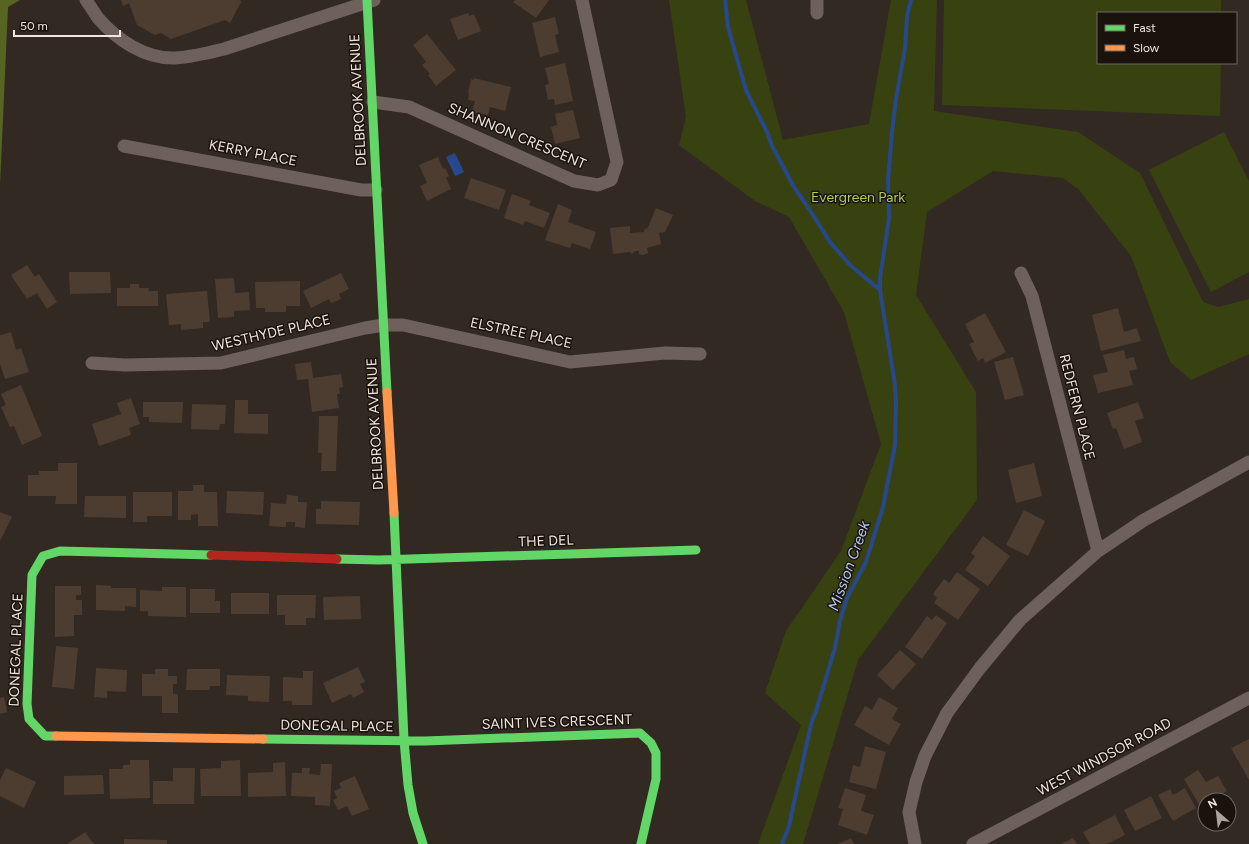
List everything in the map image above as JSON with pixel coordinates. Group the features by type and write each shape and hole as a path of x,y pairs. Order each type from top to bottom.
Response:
{"street":[{"path":"86,0 112,33 129,45 153,56 174,58 198,55 224,49 369,1"},
{"name":"SHANNON CRESCENT","path":"372,102 408,107 574,181 598,185 611,180 617,162 582,0"},
{"name":"DELBROOK AVENUE","path":"369,1 376,190 404,740 412,813 423,844"},
{"name":"KERRY PLACE","path":"124,146 362,190 376,190"},
{"name":"REDFERN PLACE","path":"1020,273 1032,296 1098,551"},
{"name":"ELSTREE PLACE","path":"384,324 403,325 570,362 664,353 700,354"},
{"name":"WESTHYDE PLACE","path":"92,363 125,365 221,363 384,324"},
{"path":"915,844 908,812 925,756 947,712 980,668 1020,620 1098,551 1144,520 1249,462"},
{"name":"THE DEL","path":"396,560 696,550"},
{"name":"DONEGAL PLACE","path":"396,560 60,551 43,556 32,575 27,704 28,719 45,736 404,740"},
{"name":"WEST WINDSOR ROAD","path":"974,844 1249,698"},
{"name":"SAINT IVES CRESCENT","path":"404,740 425,741 640,733 651,744 656,753 656,779 642,844"}],"green space":[{"path":"0,0 20,0 8,7 0,185"},
{"name":"Evergreen Park","path":"669,0 746,0 783,140 869,124 891,0 937,0 934,111 1078,132 1140,173 1203,302 1218,307 1249,299 1249,354 1191,380 1170,362 1131,256 1079,190 1063,178 993,171 927,212 916,295 976,392 977,500 858,660 803,844 758,844 801,725 765,693 786,631 841,551 881,444 844,312 789,217 755,201 679,145 686,117"},
{"path":"944,0 1221,0 1221,12 1097,12 1097,64 1221,64 1220,116 942,105"},
{"path":"1224,132 1249,181 1249,272 1211,292 1149,170"}],"water":[{"path":"455,153 464,172 455,176 446,157"}],"building":[{"path":"121,0 240,0 241,2 230,23 225,20 171,39 161,33 155,35 137,25 129,3 123,6"},
{"path":"515,0 549,0 536,18 513,2"},
{"path":"468,13 469,16 474,14 481,31 458,40 450,19"},
{"path":"555,17 559,34 555,35 559,52 540,57 532,23"},
{"path":"427,34 456,70 436,86 428,75 430,74 422,65 426,62 413,45"},
{"path":"565,63 573,101 555,105 554,99 548,100 545,85 549,84 545,68"},
{"path":"474,78 511,87 505,111 490,107 488,115 472,112 475,101 468,100 468,93 471,79 473,80"},
{"path":"573,110 580,138 555,144 551,127 557,125 555,114"},
{"path":"438,157 443,169 445,168 449,176 446,178 451,189 427,201 420,186 427,183 419,165"},
{"path":"471,178 506,190 499,210 464,198"},
{"path":"512,194 531,201 529,205 550,213 544,228 525,221 523,225 504,218"},
{"path":"558,204 572,210 568,222 596,232 590,249 572,243 570,248 545,240"},
{"path":"656,208 673,215 665,232 659,233 661,244 647,248 648,253 643,255 639,254 639,251 635,251 632,254 630,252 613,254 610,228 630,226 630,233 644,232 645,228 647,229"},
{"path":"27,265 35,277 39,274 57,302 47,309 37,293 27,299 11,275"},
{"path":"69,272 110,272 111,293 70,294"},
{"path":"341,273 349,289 339,294 341,299 331,303 329,299 311,308 303,291"},
{"path":"234,278 235,293 249,292 250,310 234,311 234,317 218,318 215,279"},
{"path":"300,281 300,306 286,306 286,312 265,312 265,308 256,308 255,282"},
{"path":"130,284 139,284 139,288 149,288 148,291 158,291 158,306 117,306 117,288 130,288"},
{"path":"207,291 210,322 203,322 203,328 181,330 181,324 169,325 166,294"},
{"path":"1118,308 1124,332 1137,328 1141,341 1101,351 1092,315"},
{"path":"985,313 1006,352 985,363 983,358 978,361 969,344 974,342 965,324"},
{"path":"11,332 16,350 21,348 29,372 5,379 0,364 0,335"},
{"path":"1124,350 1126,359 1134,357 1137,369 1129,371 1133,385 1098,393 1093,375 1108,372 1103,355"},
{"path":"1013,357 1024,395 1005,400 994,362"},
{"path":"311,362 313,378 341,374 343,387 339,388 340,394 337,394 339,408 312,412 308,379 297,380 295,364"},
{"path":"21,385 42,436 22,445 14,426 10,427 1,407 6,405 1,394"},
{"path":"131,398 140,424 129,428 131,435 99,446 92,424 121,414 117,403"},
{"path":"235,400 248,400 248,414 268,414 268,434 234,433"},
{"path":"143,402 183,402 182,423 149,422 149,417 143,417"},
{"path":"1138,402 1144,418 1135,421 1142,442 1124,449 1116,428 1113,429 1107,413"},
{"path":"192,404 226,405 225,424 220,424 219,430 191,429"},
{"path":"319,416 338,416 336,471 321,471 322,453 318,453"},
{"path":"58,463 77,463 77,504 55,504 56,496 28,496 28,475 39,475 39,471 58,471"},
{"path":"1034,463 1042,496 1016,503 1008,470"},
{"path":"193,485 204,485 204,492 217,492 218,526 198,526 198,514 191,515 191,520 178,520 178,491 193,491"},
{"path":"227,491 264,492 263,515 226,513"},
{"path":"133,492 172,492 172,516 147,516 147,522 133,522"},
{"path":"287,495 298,496 298,502 307,502 305,528 295,527 295,522 286,522 286,527 269,526 271,503 286,504"},
{"path":"85,496 126,496 126,518 84,517"},
{"path":"321,501 360,502 359,525 316,524 316,509 321,509"},
{"path":"1024,510 1045,521 1028,556 1006,545"},
{"path":"0,512 12,517 0,541"},
{"path":"983,536 1010,556 988,586 965,570 975,556 971,553"},
{"path":"957,572 980,589 958,620 934,603 937,598 933,594 944,579 949,583"},
{"path":"96,585 111,586 111,588 136,588 136,607 125,606 125,611 96,610"},
{"path":"55,586 81,586 81,595 76,595 76,600 82,600 82,615 74,615 74,636 55,637"},
{"path":"162,587 186,587 186,617 148,616 148,611 140,611 140,590 162,591"},
{"path":"190,589 215,589 215,601 220,601 220,613 190,613"},
{"path":"231,593 269,593 269,614 231,614"},
{"path":"277,595 316,595 315,618 306,618 306,625 285,625 285,615 277,615"},
{"path":"360,596 361,619 324,620 323,597"},
{"path":"936,615 947,623 922,659 905,647 927,616 932,620"},
{"path":"56,646 78,648 74,689 52,687"},
{"path":"900,650 916,664 893,690 877,675"},
{"path":"358,667 365,682 360,684 364,692 353,698 351,694 332,703 323,683"},
{"path":"96,668 127,670 126,692 107,691 107,698 94,697"},
{"path":"155,669 168,669 168,676 177,676 177,684 173,684 173,694 178,694 178,713 162,713 162,696 142,696 142,674 155,674"},
{"path":"187,669 220,669 220,686 210,686 210,690 186,690"},
{"path":"303,671 313,671 312,705 292,705 292,701 283,701 283,677 303,678"},
{"path":"227,675 270,676 269,702 248,701 248,696 226,695"},
{"path":"4,697 7,712 0,714 0,698"},
{"path":"879,697 898,708 892,719 901,724 889,745 854,725 865,706 872,710"},
{"path":"1249,739 1249,780 1231,748"},
{"path":"865,746 886,752 876,789 849,782 853,765 860,767"},
{"path":"130,760 149,760 150,798 110,799 109,769 123,769 123,765 130,765"},
{"path":"240,760 241,796 201,796 200,769 221,768 221,761"},
{"path":"285,762 286,796 248,797 248,773 273,772 273,763"},
{"path":"321,764 332,764 330,806 315,805 315,797 291,796 292,773 302,773 302,768 310,768 309,774 320,775"},
{"path":"6,768 36,782 24,808 0,796 0,780"},
{"path":"173,768 195,768 194,804 153,804 153,781 173,781"},
{"path":"1198,770 1206,782 1218,776 1227,791 1197,792 1197,801 1184,779"},
{"path":"103,775 104,794 64,795 64,776"},
{"path":"355,776 369,809 352,816 347,806 338,810 333,800 337,798 334,791 341,788 339,783"},
{"path":"845,788 866,795 861,811 874,815 867,835 838,825 843,809 838,808"},
{"path":"1185,788 1196,808 1173,821 1158,795 1170,789 1173,795"},
{"path":"1151,796 1162,818 1135,831 1124,810"},
{"path":"1115,815 1125,835 1107,844 1090,844 1083,832"},
{"path":"85,832 94,844 67,844"},
{"path":"851,838 854,844 838,844"},
{"path":"1073,838 1077,844 1061,844"},
{"path":"124,839 167,840 167,844 124,844"}],"waterway":[{"path":"725,0 728,27 746,90 767,132 772,146 794,187 830,242 850,265 880,290"},
{"name":"Mission Creek","path":"782,844 789,826 811,724 835,648 840,621 847,598 866,562 883,507 895,445 895,385 880,290 880,278 889,218 888,180 892,132 905,48 907,16 911,0"}],"traffic: fast":[{"path":"367,0 387,392"},
{"path":"394,513 404,740 408,785 413,813 423,844"},
{"path":"337,559 379,560 696,550"},
{"path":"56,736 45,736 29,719 27,704 32,575 43,556 60,551 211,555"},
{"path":"263,739 425,741 640,733 651,743 656,753 656,779 641,844"}],"traffic: slow":[{"path":"387,392 394,513"},
{"path":"56,736 263,739"}],"traffic: jam":[{"path":"211,555 337,559"}]}
